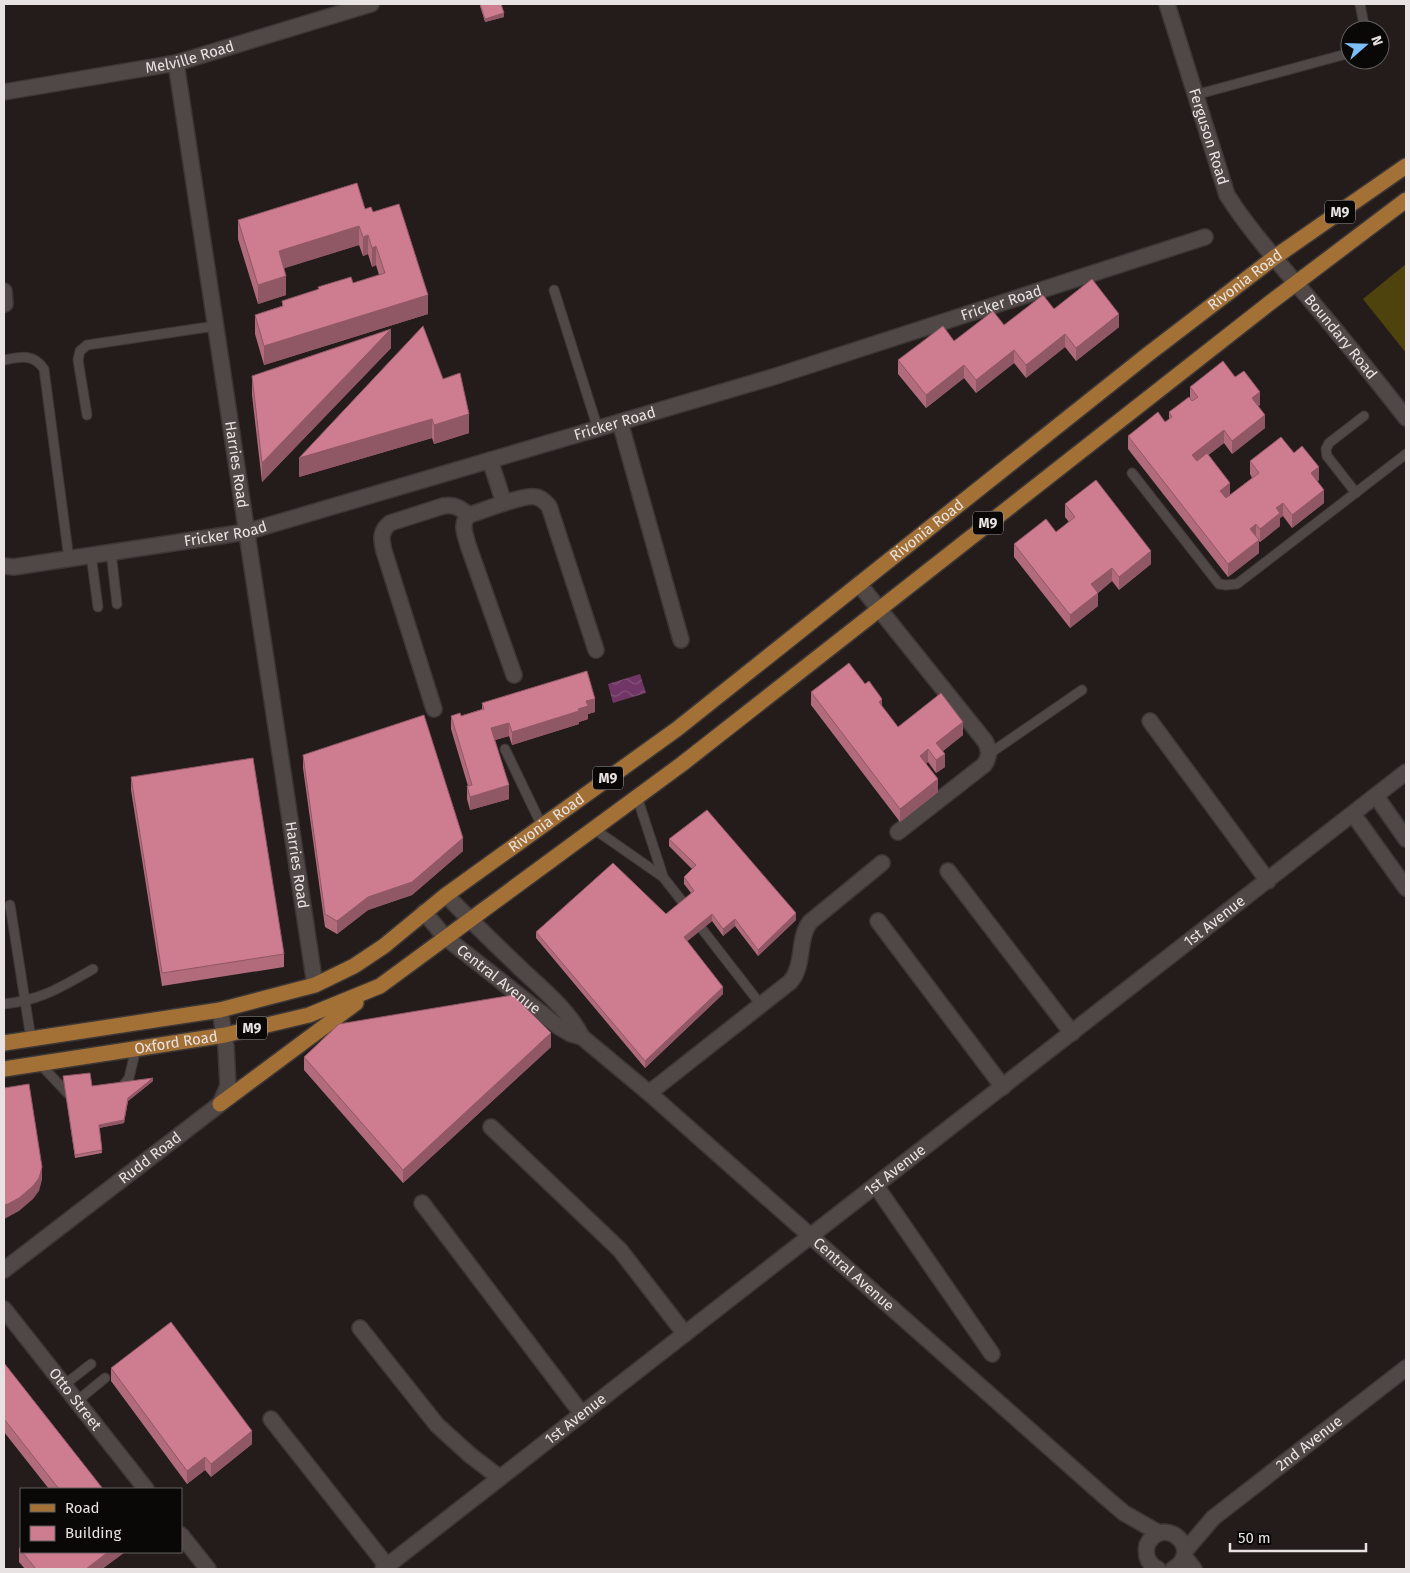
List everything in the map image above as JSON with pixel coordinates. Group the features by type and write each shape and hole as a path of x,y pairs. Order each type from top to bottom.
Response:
{"main road":[{"name":"Rivonia Road","path":"446,895 677,729 1146,355 1275,257 1406,166"},
{"name":"Rivonia Road","path":"469,919 682,764 1295,283 1406,200"},
{"name":"Oxford Road","path":"4,1042 220,1010 315,985 354,966 384,946 446,895"},
{"name":"Oxford Road","path":"4,1069 225,1035 309,1015 380,986 469,919"},
{"path":"220,1104 380,986"}],"street":[{"name":"Melville Road","path":"4,92 176,63 329,10 371,4"},
{"name":"Ferguson Road","path":"1167,4 1227,195 1242,218 1275,257"},
{"name":"Harries Road","path":"176,63 315,985"},
{"name":"Fricker Road","path":"7,568 246,532 773,377 1205,237"},
{"name":"Boundary Road","path":"1275,257 1406,418"},
{"path":"620,422 681,640"},
{"path":"490,460 504,503"},
{"path":"514,675 464,532 465,519 469,515 504,503 531,496 538,497 549,506 596,650"},
{"path":"434,709 384,551 382,535 384,528 390,523 443,506 452,505 458,507 469,515"},
{"path":"859,584 985,741 989,754 988,760 984,765 898,832"},
{"path":"1150,721 1268,881"},
{"name":"1st Avenue","path":"385,1568 1406,772"},
{"path":"1376,796 1406,838"},
{"path":"1353,814 1406,888"},
{"path":"649,1093 794,978 797,972 804,932 810,922 882,863"},
{"path":"948,870 1072,1033"},
{"name":"Central Avenue","path":"446,895 545,991 572,1020 582,1037 649,1093 810,1237 1154,1538"},
{"name":"Central Avenue","path":"424,912 445,938 557,1030 582,1037"},
{"path":"878,921 1003,1086"},
{"path":"220,1010 225,1035 228,1086 220,1104"},
{"name":"Rudd Road","path":"4,1270 220,1104"},
{"path":"491,1127 620,1250 685,1334"},
{"path":"876,1186 992,1354"},
{"path":"422,1203 582,1414"},
{"name":"Otto Street","path":"4,1309 145,1488"},
{"path":"360,1328 438,1425 470,1455 500,1478"},
{"name":"2nd Avenue","path":"1176,1535 1213,1518 1406,1368"},
{"path":"271,1420 385,1568"},
{"name":"2nd Avenue","path":"1178,1563 1213,1518"},
{"path":"1148,1566 1146,1552 1154,1538 1166,1532 1176,1535 1183,1544 1178,1563 1194,1569"},
{"path":"182,1536 208,1569"}],"lane":[{"path":"1360,4 1363,20"},
{"path":"1196,95 1340,56"},
{"path":"554,290 598,429"},
{"path":"87,415 78,360 80,351 86,345 215,326"},
{"path":"4,360 30,357 39,362 44,369 69,558"},
{"path":"1356,493 1327,456 1326,449 1329,443 1364,416"},
{"path":"1132,474 1219,584 1226,585 1237,584 1406,454"},
{"path":"111,552 117,604"},
{"path":"91,555 98,607"},
{"path":"989,754 1082,690"},
{"path":"505,749 542,826"},
{"path":"637,797 663,876 685,906"},
{"path":"594,829 663,876"},
{"path":"10,905 31,1039"},
{"path":"702,929 761,1005"},
{"path":"4,1004 24,1002 56,991 93,969"},
{"path":"111,1098 117,1095 129,1078 136,1048"},
{"path":"38,1063 64,1092 82,1106"},
{"path":"64,1386 91,1364"},
{"path":"77,1400 105,1378"}],"shaded area":[{"path":"1406,264 1406,353 1363,299"}],"water":[{"path":"640,674 646,693 613,703 608,684"}],"building":[{"path":"480,4 501,4 504,13 485,19"},
{"path":"357,183 365,209 371,207 373,212 399,204 428,295 264,346 255,315 283,306 282,301 319,289 318,287 351,277 353,283 385,273 376,246 372,248 368,235 363,237 359,226 279,251 286,276 258,285 238,220"},
{"path":"1092,279 1119,314 1076,348 1065,334 1026,365 1014,350 976,380 964,365 926,395 898,360 943,326 954,341 993,311 1004,325 1043,295 1054,309"},
{"path":"423,326 443,379 460,373 469,414 434,425 432,419 299,458"},
{"path":"391,329 262,463 252,376"},
{"path":"1223,361 1235,377 1244,371 1260,392 1252,398 1265,415 1232,441 1224,430 1192,455 1197,461 1207,453 1230,483 1220,491 1226,498 1259,473 1250,461 1281,437 1294,453 1302,446 1319,467 1311,473 1324,490 1292,515 1283,503 1276,508 1280,513 1260,529 1256,524 1250,529 1259,540 1228,564 1128,436 1158,412 1165,422 1172,417 1169,412 1189,397 1192,401 1198,397 1190,387"},
{"path":"1096,480 1151,551 1119,577 1112,568 1091,584 1098,593 1070,615 1014,544 1046,519 1056,532 1075,517 1065,504"},
{"path":"849,663 865,684 869,681 882,699 879,702 898,727 941,693 963,722 936,743 945,754 936,760 928,749 920,756 938,779 900,809 811,692"},
{"path":"587,671 595,699 586,701 588,706 578,709 579,711 512,732 509,723 491,728 509,785 470,797 467,786 472,785 451,716 460,713 461,716 484,709 482,703"},
{"path":"424,715 463,838 412,882 368,897 337,921 325,914 303,755"},
{"path":"253,758 284,954 162,973 131,777"},
{"path":"707,810 796,913 758,950 735,919 723,929 712,914 684,937 723,987 645,1061 536,932 613,863 666,914 694,891 684,877 696,865 669,839"},
{"path":"513,995 551,1033 403,1170 304,1057 339,1024"},
{"path":"90,1073 92,1086 153,1078 128,1098 124,1120 99,1125 102,1150 75,1155 63,1076"},
{"path":"29,1084 42,1167 39,1178 33,1186 19,1198 4,1205 4,1088"},
{"path":"171,1322 252,1431 211,1464 205,1457 187,1471 111,1368"},
{"path":"4,1363 102,1488 58,1488 4,1419"},
{"path":"23,1553 107,1553 86,1569 36,1569"}]}
